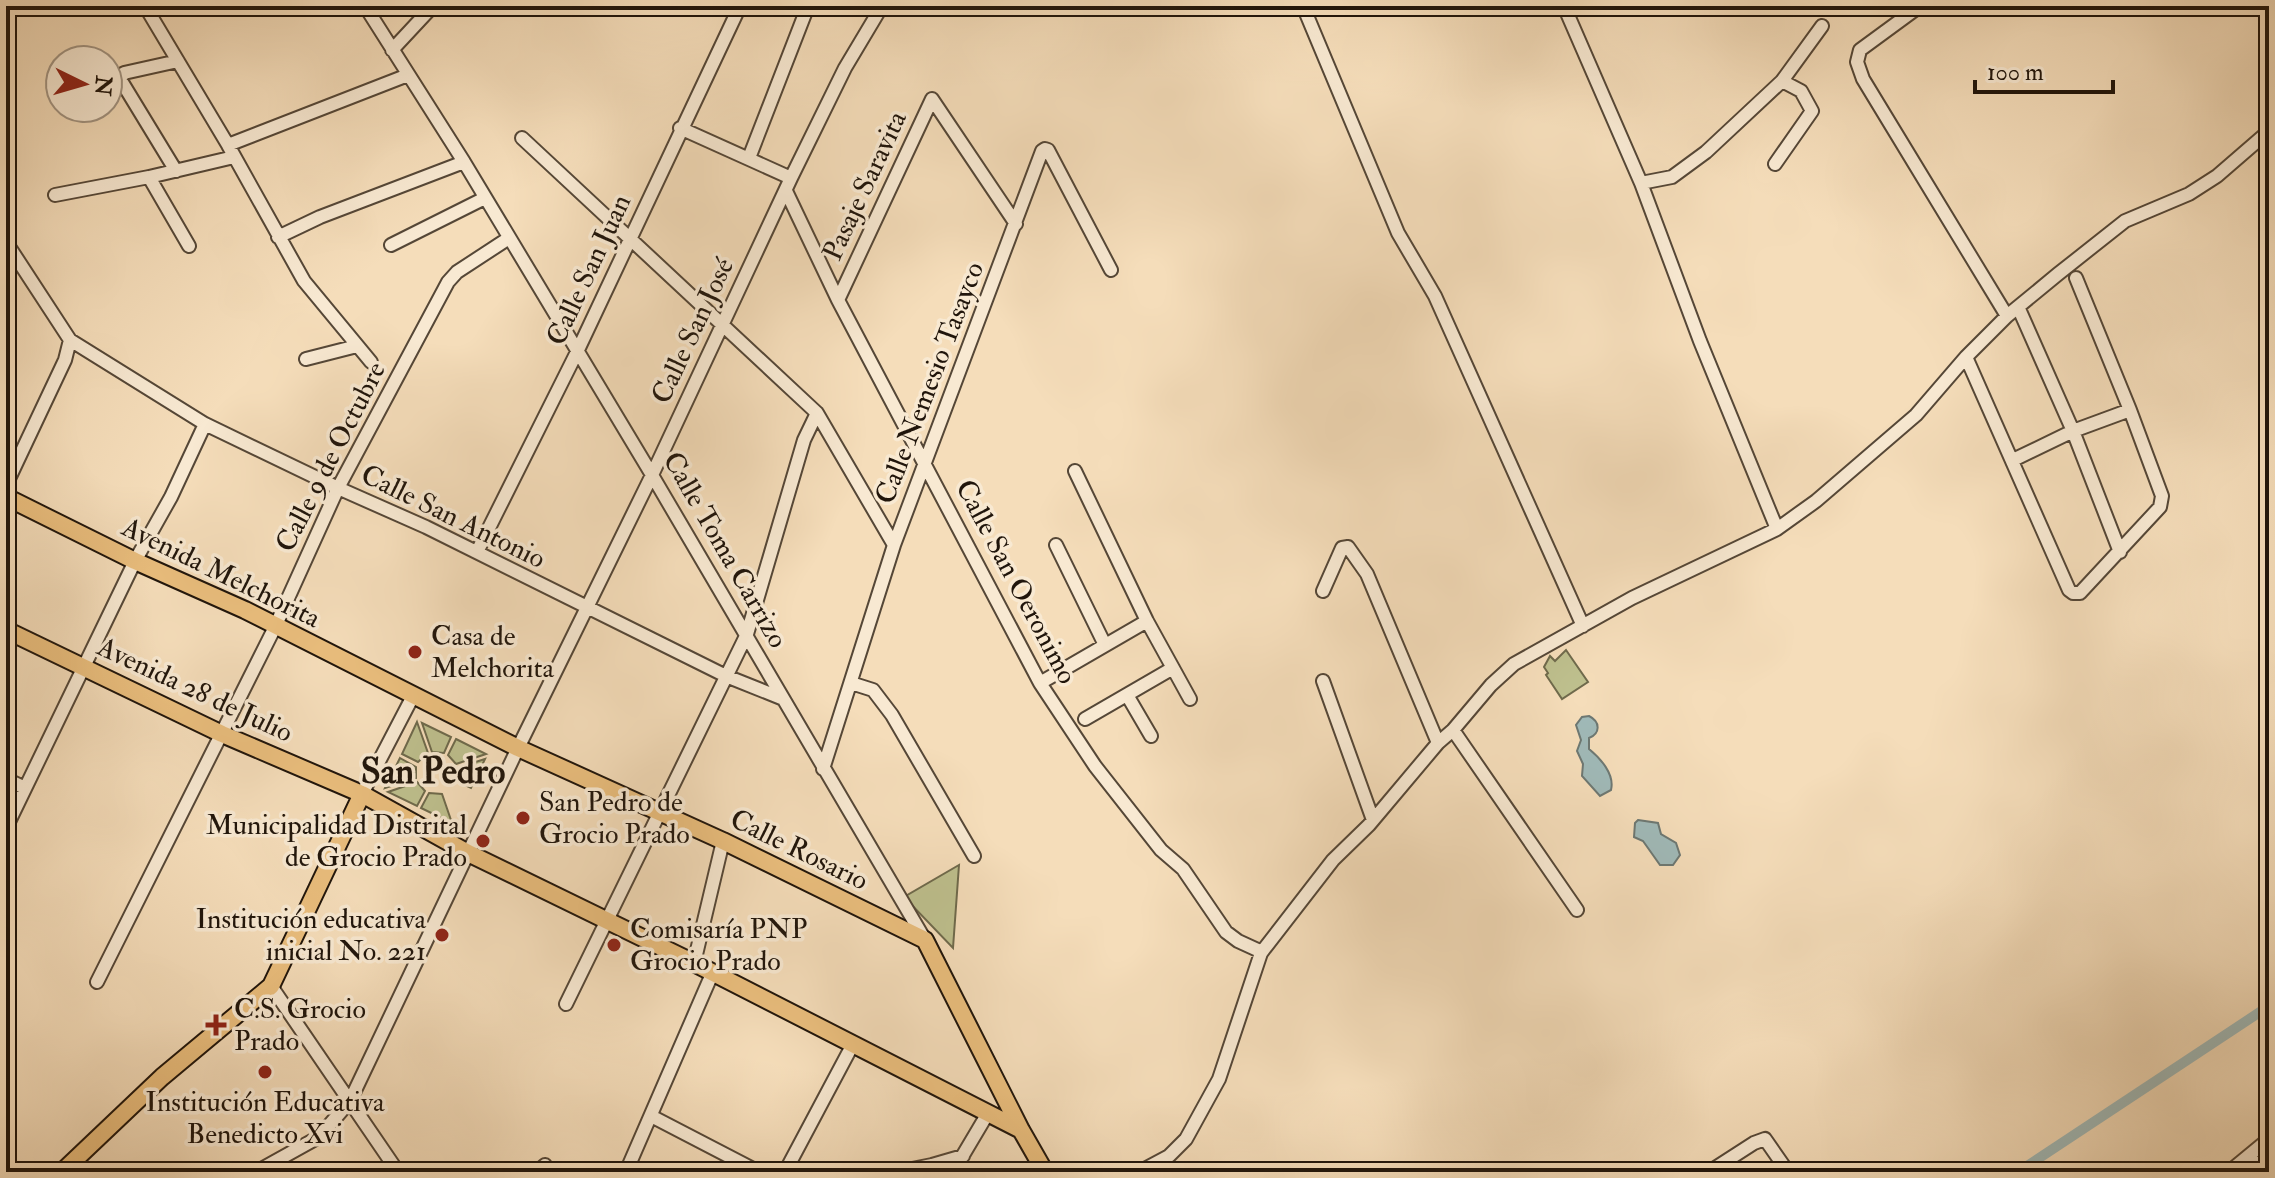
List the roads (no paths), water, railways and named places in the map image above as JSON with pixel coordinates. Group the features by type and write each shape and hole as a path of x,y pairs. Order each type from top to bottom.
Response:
{"main road":[{"name":"Avenida Melchorita","path":"6,497 135,561 245,610 518,748"},
{"name":"Avenida 28 de Julio","path":"6,630 222,734 362,794 468,853 694,963 1021,1130"},
{"name":"Calle Rosario","path":"518,748 723,841 925,940"},
{"path":"62,1172 162,1077 271,986 362,794"},
{"name":"Calle Toma Carrizo","path":"925,940 1045,1172"}],"street":[{"path":"145,6 304,281 371,362"},
{"name":"Calle Toma Carrizo","path":"365,6 464,162 652,475 925,940"},
{"path":"392,50 433,6"},
{"name":"Calle San Juan","path":"477,552 632,238 680,128 740,6"},
{"path":"749,158 808,6"},
{"name":"Calle San José","path":"256,1172 319,1137 350,1101 652,475 791,178 845,68 882,6"},
{"path":"1303,6 1398,233 1435,296 1583,626"},
{"path":"1564,6 1641,183 1700,341 1777,529"},
{"path":"1920,6 1860,50 1857,62 1863,79 2013,312 2073,431 2120,552"},
{"path":"1641,183 1672,177 1706,152 1782,81 1822,26"},
{"path":"176,171 120,79 124,73 178,61"},
{"path":"55,195 176,171 231,151 408,75"},
{"path":"1775,164 1812,111 1801,91 1782,81"},
{"name":"Pasaje Saravita","path":"838,300 932,99 1016,224"},
{"path":"680,128 791,178"},
{"path":"1139,1172 1169,1156 1193,1127 1219,1079 1262,952 1333,860 1373,820 1491,685 1514,664 1632,598 1777,529 1816,501 1916,415 1966,357 2013,312 2125,221 2189,194 2217,176 2269,131"},
{"path":"522,138 817,413 894,545"},
{"name":"Calle Nemesio Tasayco","path":"823,769 924,461 1045,149 1111,270"},
{"path":"278,237 320,217 464,162"},
{"path":"149,177 189,246"},
{"name":"Calle San Oeronimo","path":"786,191 838,300 1040,683 1095,766 1161,850 1183,869 1226,932 1262,952"},
{"path":"391,245 485,198"},
{"name":"Calle 9 de Octubre","path":"97,982 275,627 338,488 448,282 457,272 509,238"},
{"path":"6,242 70,340 65,360 6,485"},
{"path":"1966,357 2071,592 2082,591 2160,507 2162,496 2076,278"},
{"name":"Calle San Antonio","path":"70,340 205,424 477,552 726,676 781,698"},
{"path":"306,359 357,346"},
{"path":"2013,460 2073,431 2130,410"},
{"path":"566,1004 747,634 804,440 817,413"},
{"path":"6,828 205,424"},
{"path":"1075,471 1147,621 1190,699"},
{"path":"1056,545 1105,645"},
{"path":"1323,591 1342,548 1351,549 1367,574 1438,743"},
{"path":"1040,683 1147,621"},
{"path":"1085,719 1173,668"},
{"path":"1323,681 1373,820"},
{"path":"851,683 873,690 892,715 974,856"},
{"path":"1127,695 1151,736"},
{"path":"362,794 413,696"},
{"path":"1453,730 1577,910"},
{"path":"6,779 25,788"},
{"path":"694,963 723,841"},
{"path":"626,1172 712,974"},
{"path":"271,986 398,1172"},
{"path":"785,1172 853,1044"},
{"path":"953,1172 988,1113"},
{"path":"651,1116 759,1172"},
{"path":"1709,1172 1765,1139 1788,1172"},
{"path":"2229,1172 2269,1139"},
{"path":"897,1172 963,1156"}],"water":[{"path":"1589,716 1596,721 1598,728 1589,738 1589,749 1606,767 1612,784 1611,790 1600,796 1582,776 1583,764 1577,751 1581,740 1576,725 1582,717"},
{"path":"1638,820 1658,823 1661,834 1676,843 1680,855 1673,865 1660,865 1643,841 1634,837"}],"waterway":[{"path":"2018,1172 2269,1006"},
{"path":"1071,1172 1093,1168"}],"place":[{"name":"Casa de Melchorita","path":"415,652"},
{"name":"San Pedro de Grocio Prado","path":"523,818"},
{"name":"Municipalidad Distrital de Grocio Prado","path":"483,841"},
{"name":"Institución educativa inicial No. 221","path":"442,935"},
{"name":"Comisaría PNP Grocio Prado","path":"614,945"},
{"name":"C.S. Grocio Prado","path":"216,1025"},
{"name":"Institución Educativa Benedicto Xvi","path":"265,1072"}],"district":[{"name":"San Pedro","path":"433,771"}]}
